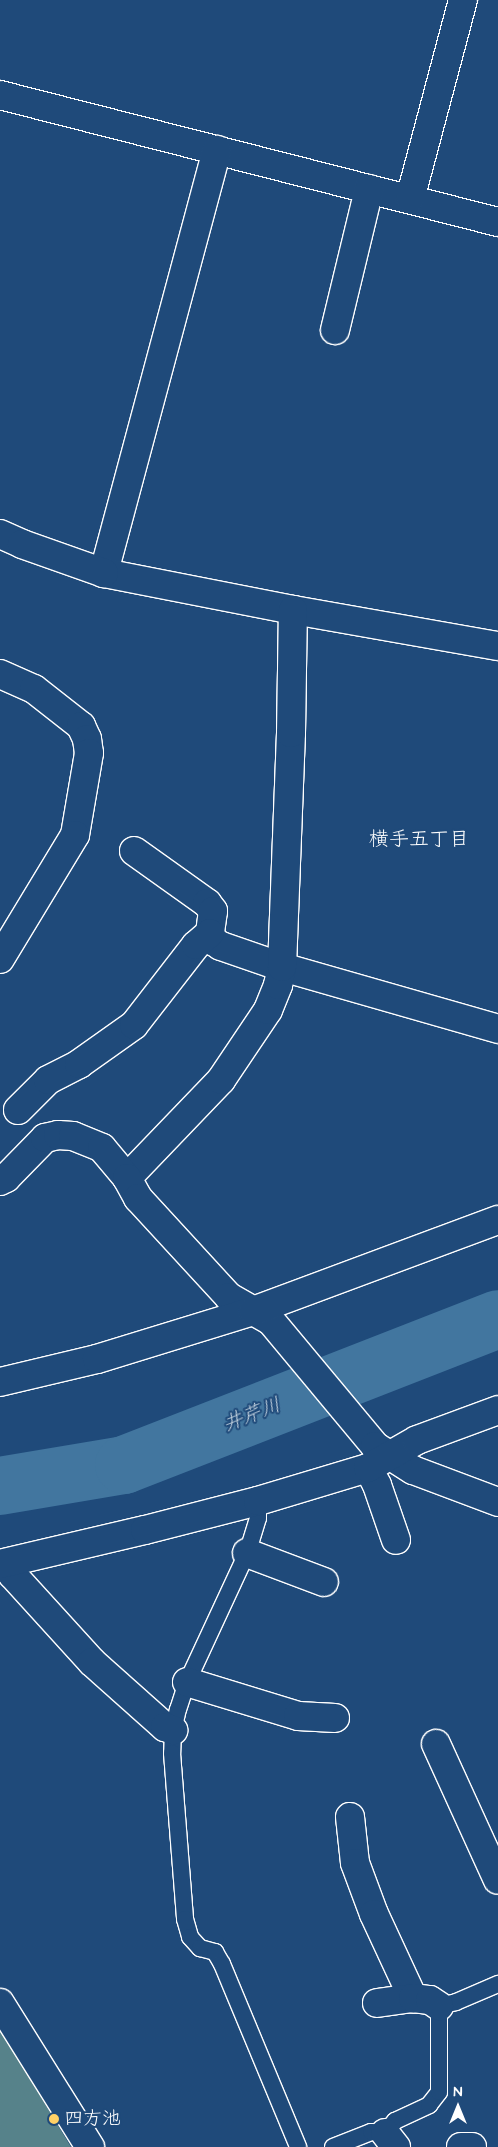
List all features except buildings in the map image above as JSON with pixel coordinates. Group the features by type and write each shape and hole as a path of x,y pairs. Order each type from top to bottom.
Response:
{"street":[{"path":"410,199 463,0"},
{"path":"0,95 498,222"},
{"path":"104,573 217,150"},
{"path":"335,330 369,189"},
{"path":"0,534 22,544 104,573 293,610 498,646"},
{"path":"127,1178 221,1080 268,1010 278,985 282,967 291,733 293,610"},
{"path":"0,674 34,689 81,726 87,740 89,753 75,835 0,959"},
{"path":"134,852 207,903 213,912 210,933 213,941 221,946 282,967 498,1028"},
{"path":"45,1138 9,1109 48,1080 79,1064 134,1025 196,945 210,933"},
{"path":"0,1181 6,1178 45,1138 58,1135 73,1136 102,1148 127,1178 138,1198 229,1297 262,1316 377,1457 498,1502"},
{"path":"0,1382 262,1316 498,1220"},
{"path":"173,1730 165,1727 92,1662 3,1563 258,1501 498,1410"},
{"path":"377,1457 377,1485 396,1540"},
{"path":"247,1553 324,1582"},
{"path":"187,1682 298,1716 335,1718"},
{"path":"436,1744 498,1880"},
{"path":"350,1817 355,1863 374,1914 413,1998"},
{"path":"376,2003 413,1998 430,2000 439,2006"},
{"path":"0,2003 90,2147"},
{"path":"461,2147 472,2147"}],"lane":[{"path":"258,1501 258,1518 247,1553 187,1682 173,1730 172,1753 185,1919 190,1937 200,1948 215,1952 222,1964 298,2147"},
{"path":"333,2147 371,2132 390,2140 395,2121 429,2105 439,2092 439,2006 456,2002 498,1984"}],"green space":[{"path":"0,2029 71,2147 0,2147"}],"waterway":[{"name":"井芹川","path":"0,1486 124,1465 498,1319"}],"place":[{"name":"四方池","path":"54,2119"}],"district":[{"name":"横手五丁目","path":"419,839"}]}
